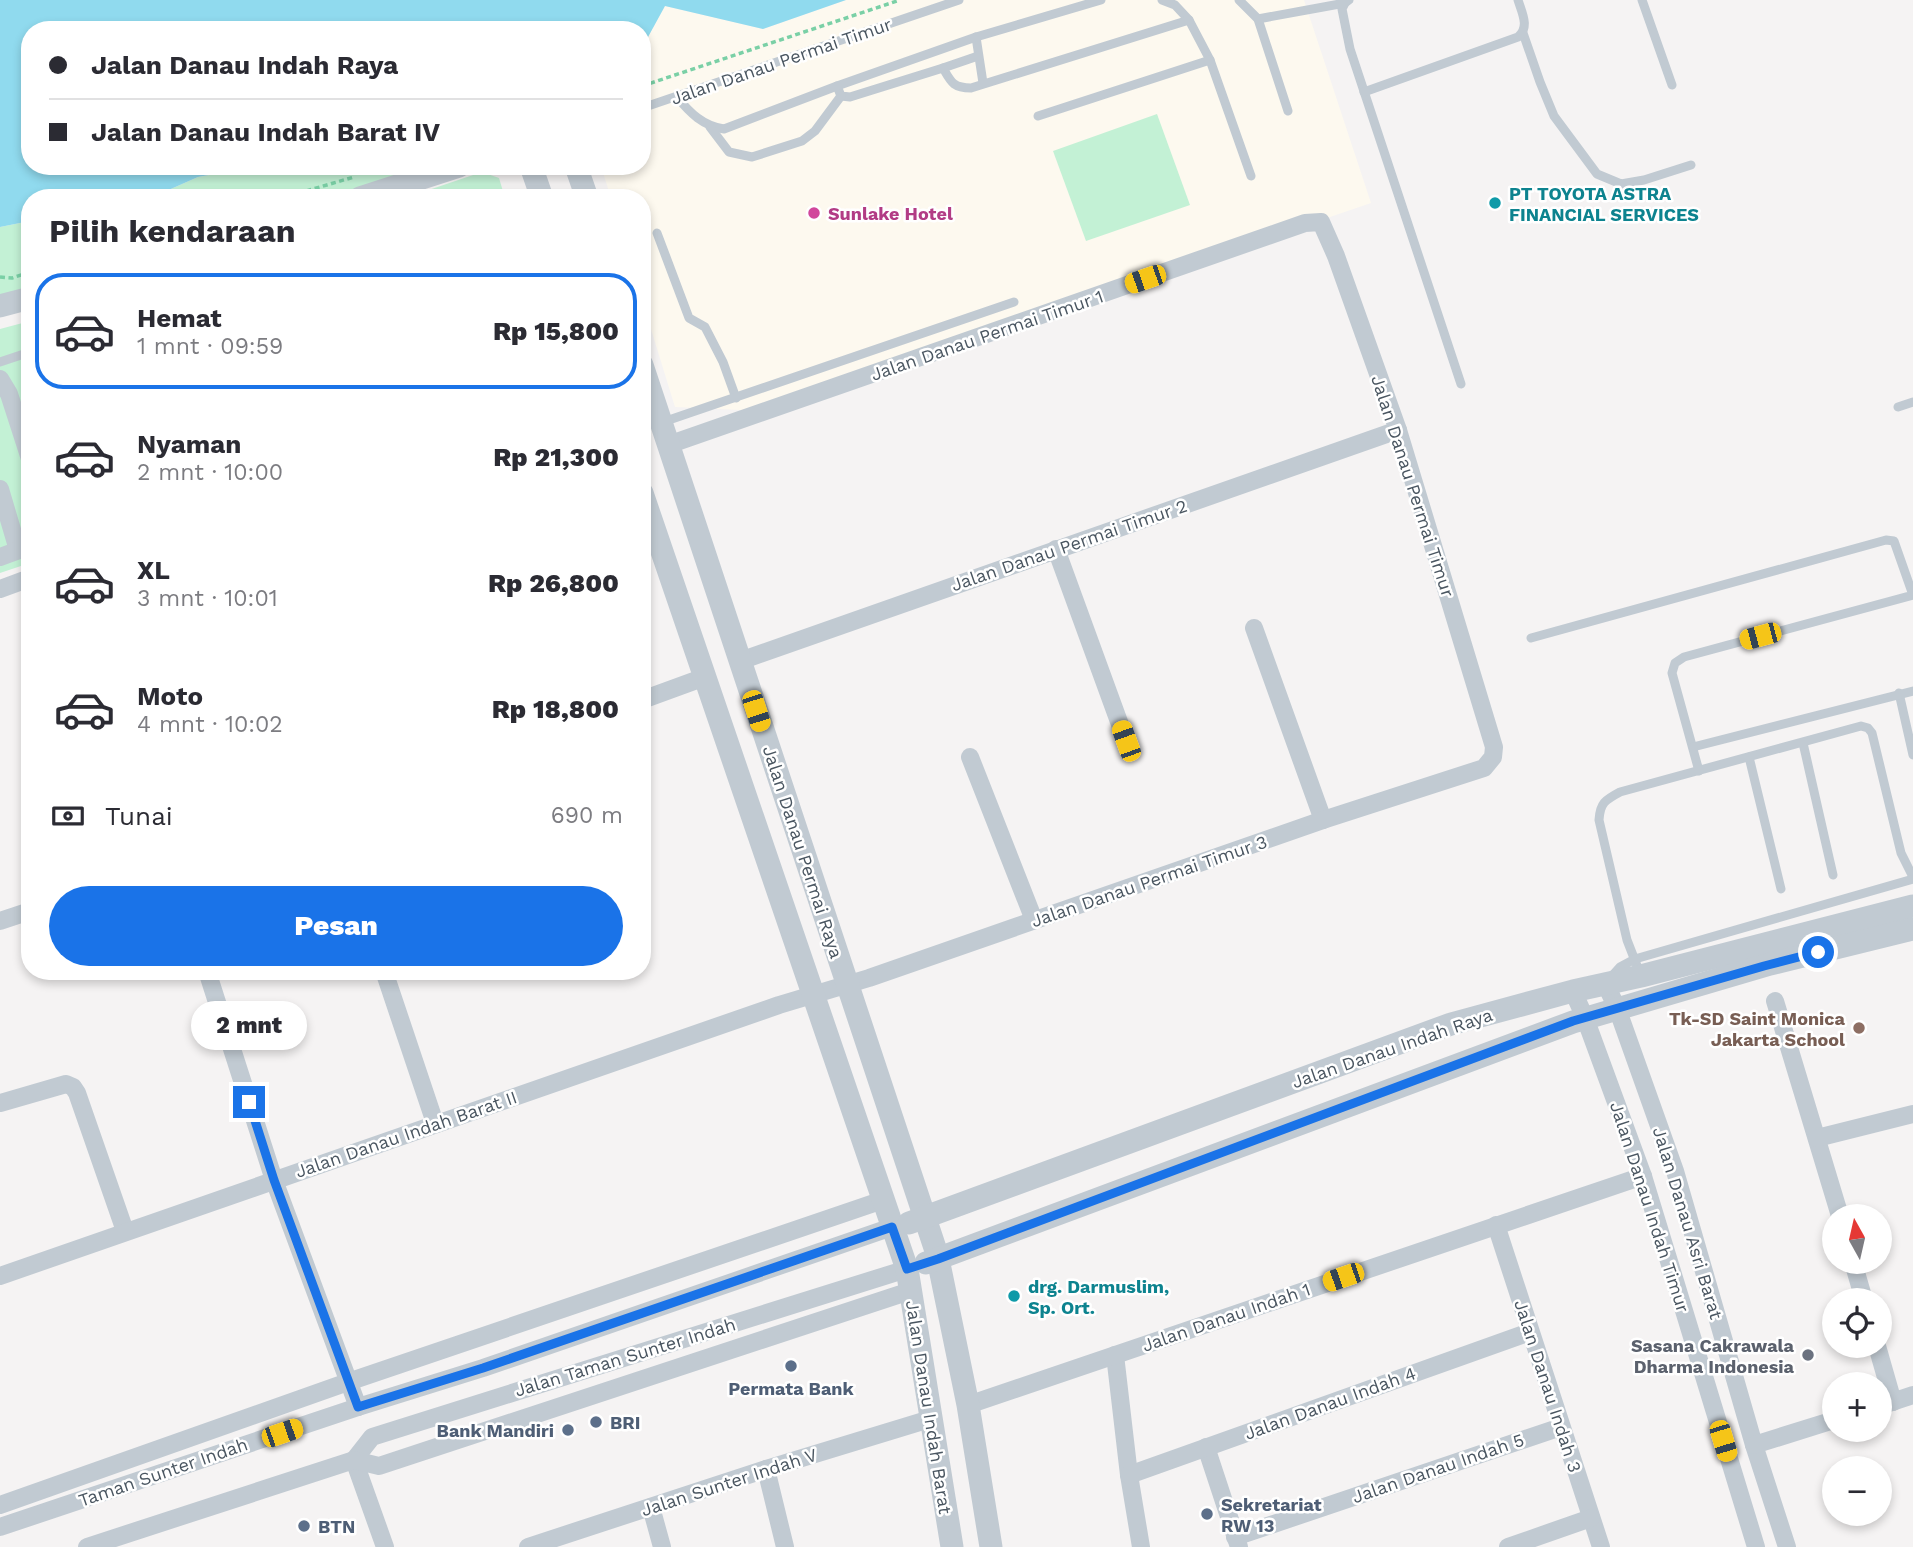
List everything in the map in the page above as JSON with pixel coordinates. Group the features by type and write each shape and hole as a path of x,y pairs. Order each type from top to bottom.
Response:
{"street":[{"path":"358,187 416,175"},
{"name":"Jalan Danau Permai Timur","path":"1305,223 1321,222 1326,230 1398,430 1494,747 1493,757 1484,768"},
{"name":"Jalan Danau Permai Timur 1","path":"668,445 1305,223"},
{"path":"0,306 21,300"},
{"path":"0,379 9,394 21,431"},
{"name":"Jalan Danau Permai Raya","path":"651,392 937,1257"},
{"name":"Jalan Danau Permai Timur 2","path":"740,661 1398,430"},
{"path":"0,489 21,541"},
{"name":"Jalan Danau Permai Raya","path":"651,519 894,1231"},
{"path":"0,557 21,549"},
{"path":"1056,550 1126,741"},
{"path":"0,589 21,581"},
{"path":"1254,628 1323,820"},
{"path":"651,697 705,677"},
{"path":"970,757 1034,920"},
{"name":"Jalan Danau Permai Timur 3","path":"815,994 1323,820 1484,768"},
{"name":"Jalan Danau Indah Raya","path":"925,1222 1451,1024 1605,983 1638,968 1913,906"},
{"path":"0,921 21,914"},
{"name":"Jalan Danau Indah Raya","path":"907,1275 937,1257 1585,1018 1764,966 1913,929"},
{"path":"210,980 274,1180 358,1407"},
{"path":"387,980 435,1123"},
{"name":"Jalan Danau Asri Barat","path":"1605,983 1617,1008 1675,1171 1754,1445 1787,1547"},
{"name":"Jalan Danau Indah Timur","path":"1573,991 1643,1177 1756,1547"},
{"name":"Jalan Danau Indah Barat II","path":"0,1276 435,1123 815,994"},
{"path":"1776,1001 1836,1204"},
{"path":"1451,1024 1452,1039 1462,1062"},
{"path":"0,1103 66,1084 73,1087 125,1231"},
{"path":"1817,1138 1913,1114"},
{"name":"Jalan Danau Indah 1","path":"968,1405 1643,1177"},
{"path":"0,1505 348,1382 883,1200"},
{"name":"Taman Sunter Indah","path":"0,1527 925,1222"},
{"name":"Jalan Danau Indah 3","path":"1496,1225 1601,1547"},
{"name":"Jalan Danau Indah Barat","path":"894,1231 907,1275 952,1547"},
{"name":"Jalan Danau Indah Barat","path":"937,1257 968,1405 991,1547"},
{"name":"Jalan Taman Sunter Indah","path":"354,1460 372,1437 633,1354 907,1275"},
{"name":"Jalan Taman Sunter Indah","path":"87,1547 354,1460 379,1466 641,1378 907,1275"},
{"name":"Jalan Danau Indah 4","path":"1129,1475 1530,1332"},
{"path":"633,1354 641,1378"},
{"path":"1115,1355 1129,1475 1141,1547"},
{"path":"1892,1402 1913,1395"},
{"name":"Jalan Sunter Indah V","path":"528,1547 766,1469 930,1419"},
{"path":"1754,1445 1822,1424"},
{"name":"Jalan Danau Indah 5","path":"1206,1447 1237,1542 1561,1427"},
{"path":"354,1460 385,1547"},
{"path":"766,1469 785,1547"},
{"path":"651,1507 662,1547"},
{"path":"1508,1547 1591,1518"}],"lane":[{"name":"Jalan Danau Permai Timur","path":"651,105 959,0"},
{"path":"710,127 723,129 976,37 1101,0"},
{"path":"1162,0 1175,5 1189,20 1210,60 1251,176"},
{"path":"1239,0 1258,19 1288,111"},
{"path":"1518,0 1524,18 1523,33 1554,116 1597,174 1621,184 1644,180 1691,165"},
{"path":"1642,0 1672,85"},
{"path":"1258,19 1347,2"},
{"path":"1347,2 1342,9 1350,49 1461,384"},
{"path":"943,68 952,82 960,88 971,88 1189,20"},
{"path":"1364,92 1523,33"},
{"path":"976,37 983,83"},
{"path":"841,96 849,97 978,56"},
{"path":"1038,116 1210,60"},
{"path":"836,86 841,96"},
{"path":"677,97 690,112 710,127 729,152 752,157 802,141 815,131 841,96"},
{"path":"657,233 689,318 705,327 723,362 736,398"},
{"path":"661,422 1014,302"},
{"path":"0,362 21,355"},
{"path":"1898,407 1913,402"},
{"path":"1531,638 1886,540 1894,541 1913,595 1684,657 1675,663 1672,673 1699,771"},
{"path":"1693,747 1913,691"},
{"path":"1899,694 1913,755"},
{"path":"1861,726 1868,728 1872,733 1900,853 1913,878 1638,968 1628,940 1599,820 1600,808 1620,792 1803,743 1861,726"},
{"path":"1803,743 1833,875"},
{"path":"1749,757 1781,889"}],"path":[{"path":"651,83 900,0"},
{"path":"0,277 12,278 21,275"}],"shaded area":[{"path":"846,0 1304,0 1371,203 763,411 675,407 651,329 651,189 608,189 604,175 651,175 651,32 665,6 763,29"}],"green space":[{"path":"1157,114 1190,205 1086,241 1053,151"},
{"path":"430,175 388,189 171,189 198,177"},
{"path":"473,175 490,175 499,178 502,189 432,189"},
{"path":"21,223 21,300 0,306 0,227"},
{"path":"21,323 21,566 0,573 0,329"}],"water":[{"path":"0,0 846,0 763,29 665,6 651,32 651,21 21,21 21,175 209,175 171,189 21,189 21,223 0,227"}],"place":[{"name":"PT TOYOTA ASTRA FINANCIAL SERVICES","path":"1495,203"},
{"name":"Sunlake Hotel","path":"814,213"},
{"name":"Tk-SD Saint Monica Jakarta School","path":"1859,1028"},
{"name":"drg. Darmuslim, Sp. Ort.","path":"1014,1296"},
{"name":"Sasana Cakrawala Dharma Indonesia","path":"1808,1355"},
{"name":"Permata Bank","path":"791,1366"},
{"name":"BRI","path":"596,1422"},
{"name":"Bank Mandiri","path":"568,1430"},
{"name":"Sekretariat RW 13","path":"1207,1514"},
{"name":"BTN","path":"304,1526"}],"route":[{"path":"249,1102 274,1180 358,1407 483,1368 892,1227 907,1269 1573,1021 1818,952"}]}
